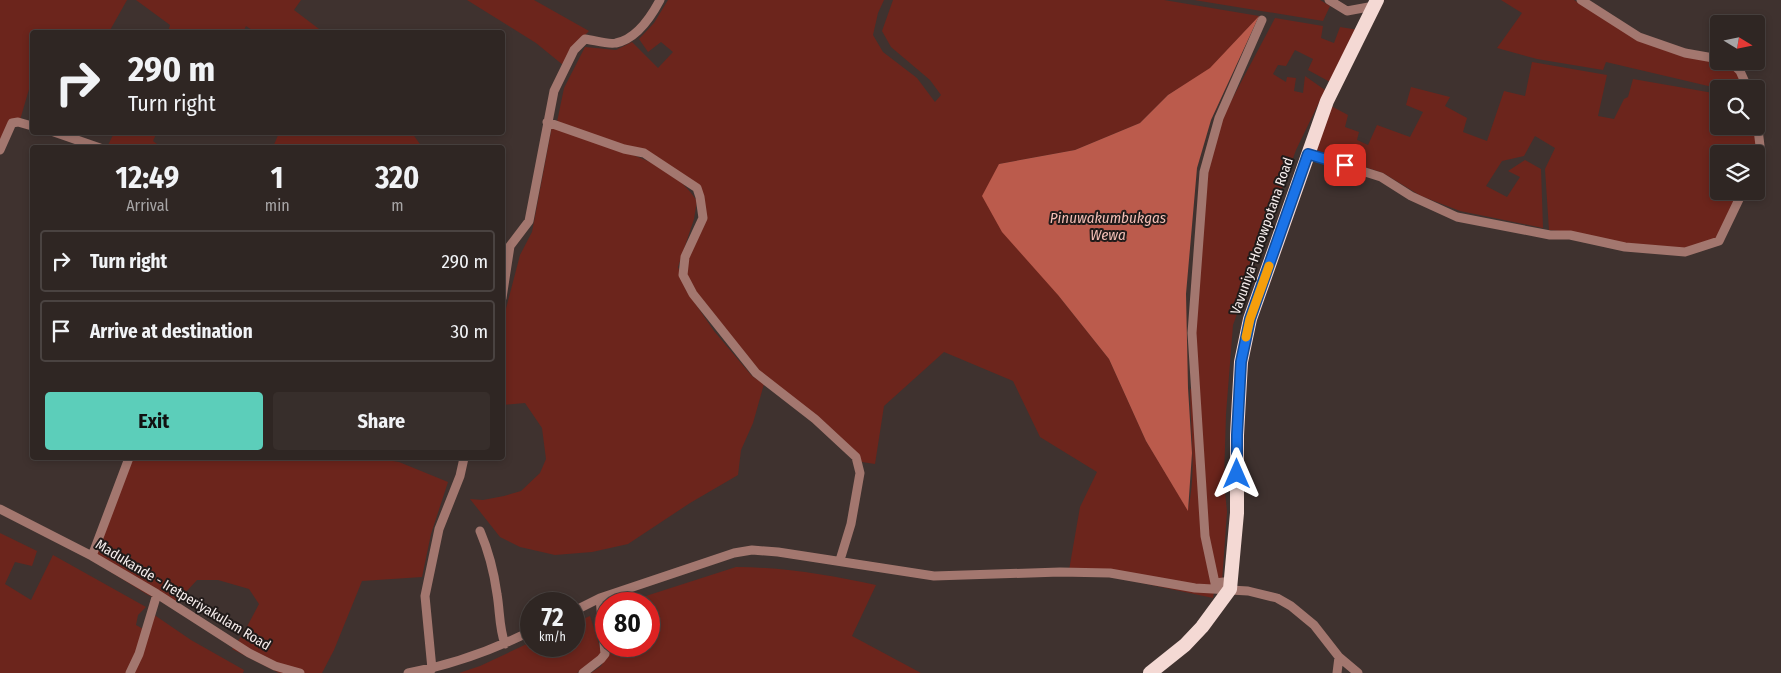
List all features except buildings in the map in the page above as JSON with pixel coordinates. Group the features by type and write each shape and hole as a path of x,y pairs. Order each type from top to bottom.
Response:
{"highway":[{"name":"Vavuniya-Horowpotana Road","path":"1230,585 1237,513 1237,435 1241,362 1250,319 1327,101 1376,3"},
{"path":"1150,673 1185,645 1202,627 1230,585"}],"street":[{"path":"505,278 510,246 529,221 554,91 574,50 585,38 615,44 630,37 649,20 660,0"},
{"path":"1329,0 1347,11 1376,3"},
{"path":"1581,0 1639,37 1685,53 1710,57"},
{"path":"1262,20 1219,118 1204,172 1192,333 1205,536 1215,583 1230,585 1276,598 1291,606 1314,625 1339,657 1358,673"},
{"path":"0,150 12,124 18,122 30,125"},
{"path":"547,122 624,149 644,153 697,188 703,218 685,257 683,275 692,294 756,373 815,419 856,457 860,472 851,524 840,560"},
{"path":"63,135 91,145"},
{"path":"1308,154 1381,177 1411,196 1457,217 1550,234 1570,235 1625,247 1685,252 1719,241 1739,200"},
{"path":"92,556 128,460"},
{"path":"432,669 425,596 438,529 460,476 464,460"},
{"name":"Madukande - Iretperiyakulam Road","path":"0,509 92,556 157,594 249,653 275,666 300,673"},
{"path":"480,531 491,557 500,632 505,644"},
{"path":"618,592 734,553 752,550 840,560 934,576 1060,572 1110,573 1195,588 1230,585"},
{"path":"130,673 139,654 157,594"},
{"path":"408,673 432,669 478,655 520,636"},
{"path":"582,673 602,657"},
{"path":"1337,673 1339,657"}],"shaded area":[{"path":"0,0 127,0 110,30 30,30 30,86 20,120 0,142"},
{"path":"136,0 301,0 294,10 320,30 252,30 246,26 244,30 169,30 170,25"},
{"path":"467,0 534,0 589,31 576,44 563,65 536,43"},
{"path":"668,0 884,0 878,13 873,35 883,52 917,78 935,102 941,95 930,80 891,47 882,31 893,0 1164,0 1259,16 1210,69 1168,95 1140,123 1075,150 999,164 1058,295 1109,359 1146,441 1188,510 1193,465 1190,388 1194,395 1202,514 1215,586 1213,598 1114,577 1068,576 1080,507 1097,472 1040,437 1013,381 944,352 884,406 875,464 862,462 839,436 757,372 694,291 687,275 686,260 702,227 699,186 626,146 557,122 564,88 585,47 616,50 632,42 658,68 673,52 661,42 648,52 639,39 654,23"},
{"path":"1194,0 1320,0 1330,6 1323,21"},
{"path":"1501,0 1574,0 1638,40 1684,57 1710,61 1710,70 1734,70 1741,80 1710,80 1710,86 1606,62 1603,70 1537,59 1497,48 1522,13"},
{"path":"1275,18 1323,26 1321,38 1334,43 1340,27 1359,30 1330,82 1308,70 1313,59 1295,50 1286,66 1278,65 1273,74 1286,82 1287,77 1296,78 1294,91 1303,93 1305,76 1325,90 1296,150 1233,325 1226,414 1224,481 1227,512 1222,581 1216,581 1207,536 1194,333 1208,173 1221,120"},
{"path":"1532,62 1607,75 1598,116 1614,119 1624,99 1628,97 1633,79 1710,92 1710,135 1756,135 1758,145 1710,145 1710,200 1737,200 1717,238 1684,249 1624,243 1572,232 1549,230 1545,169 1555,148 1535,136 1524,156 1502,161 1486,186 1507,197 1520,177 1508,171 1525,160 1541,169 1543,228 1460,211 1421,196 1383,173 1313,149 1331,106 1348,115 1345,127 1359,132 1357,140 1368,145 1377,125 1410,137 1423,112 1406,105 1411,87 1450,97 1445,106 1467,118 1463,132 1487,141 1504,91 1525,96"},
{"path":"552,126 631,154 668,172 684,185 697,201 694,219 678,267 686,290 714,331 752,376 764,384 753,423 741,450 738,475 690,503 628,544 592,552 555,555 520,547 500,537 470,499 483,500 521,491 540,473 546,459 542,428 525,403 505,405 505,312 520,255 532,232"},
{"path":"113,135 156,135 153,141 158,145 108,145"},
{"path":"278,135 413,135 421,145 274,145"},
{"path":"131,460 386,460 399,462 448,482 431,534 422,577 362,581 334,650 322,673 279,673 232,649 243,634 259,604 249,589 218,580 197,580 174,605 148,595 93,561"},
{"path":"0,533 37,551 32,566 15,562 5,584 31,600 53,555 146,607 138,615 136,625 143,629 129,673 0,673"},
{"path":"736,567 789,570 876,585 852,636 921,673 591,673 601,666 606,657 660,657 660,592 658,592"},
{"path":"153,614 191,640 244,670 243,673 132,673 145,637 152,626"},
{"path":"590,616 595,632 595,657 598,657 577,673 459,673 480,666 520,647 520,657 585,657 585,618"}],"water":[{"name":"Pinuwakumbukgas Wewa","path":"1259,16 1211,120 1197,168 1186,294 1188,388 1192,453 1188,511 1146,441 1109,359 1058,295 1002,232 982,196 999,164 1075,150 1140,123 1168,95 1210,68"}],"slow traffic":[{"path":"1246,337 1250,319 1269,266"}],"route":[{"path":"1237,474 1241,362 1250,319 1308,154 1345,165"}]}
